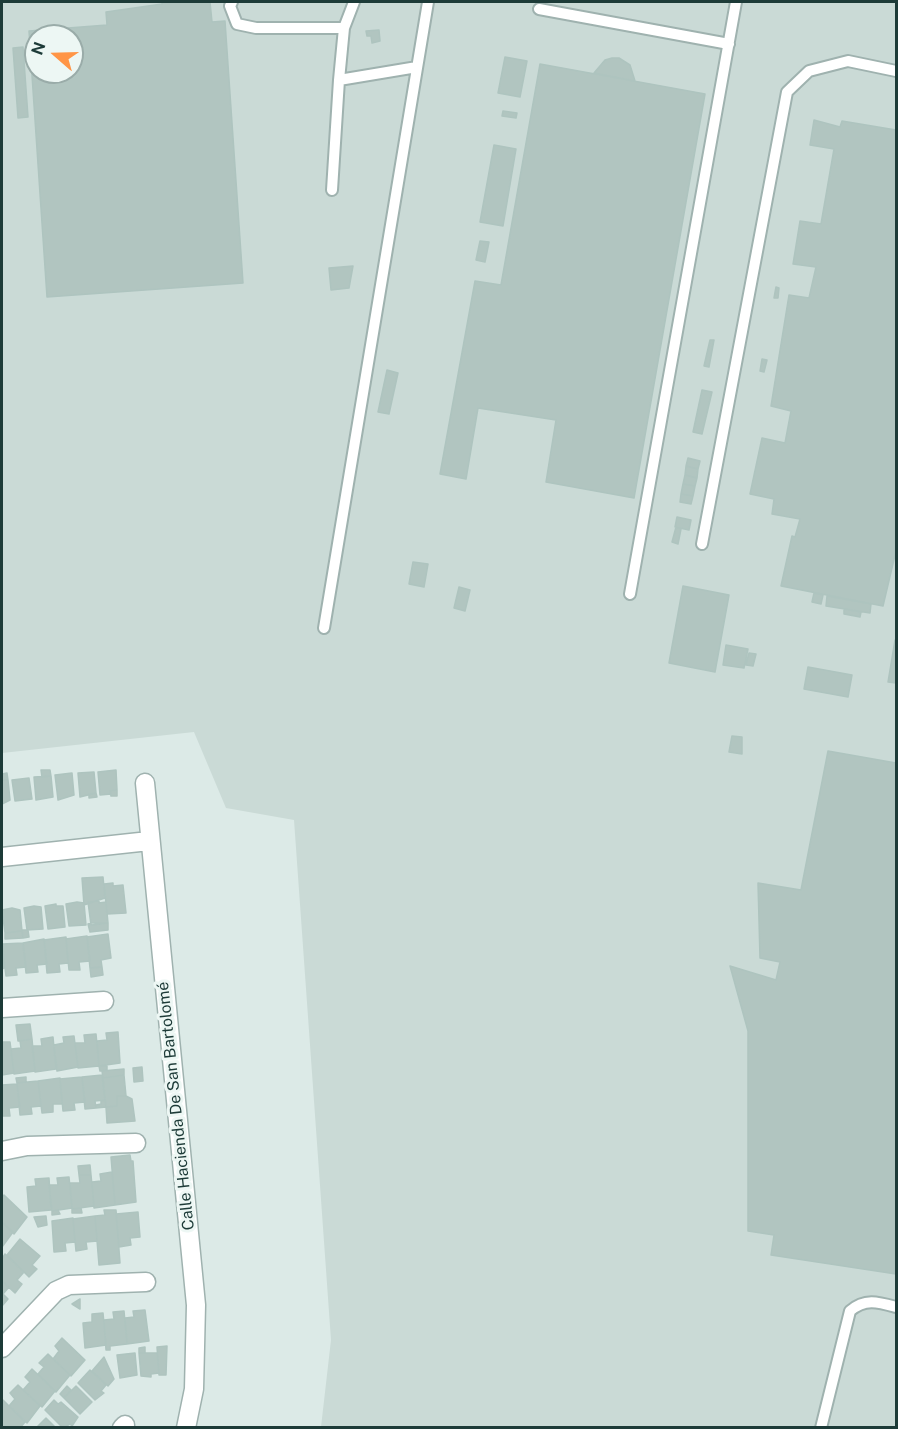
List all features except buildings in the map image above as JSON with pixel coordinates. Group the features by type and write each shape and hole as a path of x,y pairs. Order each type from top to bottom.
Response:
{"street":[{"name":"Calle Hacienda De San Bartolomé","path":"145,783 196,1305 194,1389 186,1428"},
{"path":"2,857 149,841"},
{"path":"2,1008 104,1000"},
{"path":"2,1151 27,1146 136,1143"},
{"path":"2,1348 56,1291 69,1285 146,1282"}],"lane":[{"path":"232,2 230,6 237,24 256,28 344,28"},
{"path":"332,190 344,28 354,2"},
{"path":"324,628 428,2"},
{"path":"630,594 736,2"},
{"path":"539,9 729,44"},
{"path":"702,544 787,92 809,71 848,61 897,71"},
{"path":"339,80 417,67"},
{"path":"820,1428 850,1311 858,1304 873,1301 897,1307"}],"shaded area":[{"path":"2,2 896,2 896,1427 321,1427 331,1340 294,820 226,808 194,732 2,753"}]}
